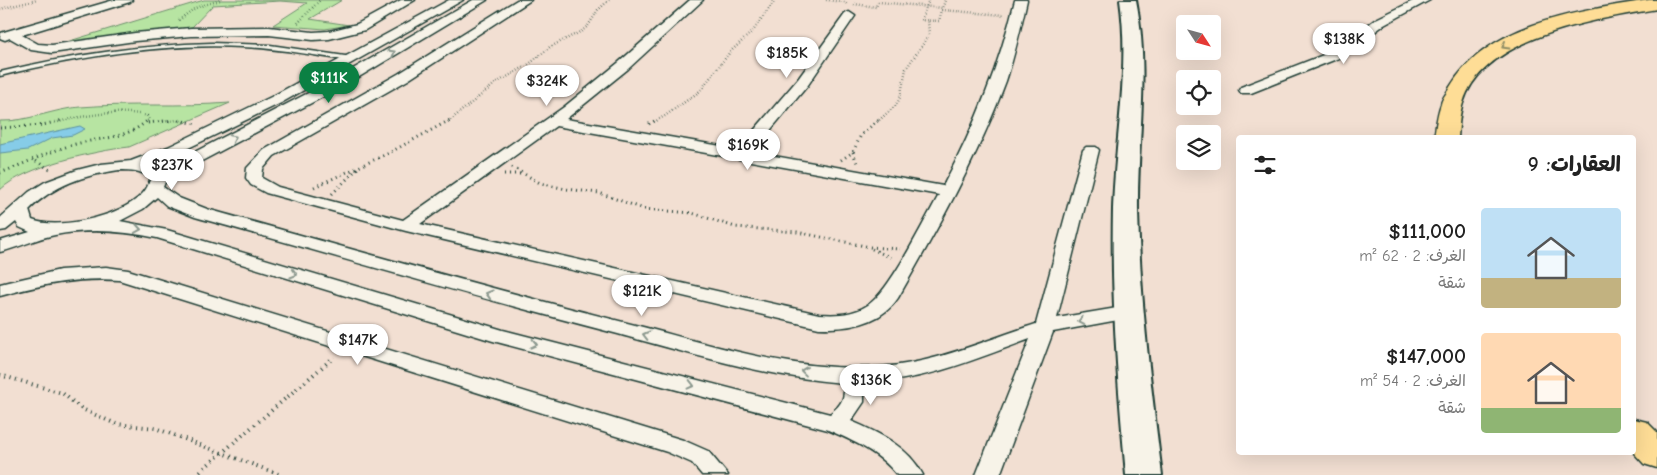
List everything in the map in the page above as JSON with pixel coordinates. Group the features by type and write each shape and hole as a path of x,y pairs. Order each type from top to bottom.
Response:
{"highway":[{"path":"1446,135 1449,114 1454,98 1470,73 1480,63 1504,46 1550,26 1591,16 1657,4"},
{"path":"1550,26 1600,24 1657,17"},
{"path":"1636,434 1657,454"}],"main road":[{"path":"1128,0 1131,12 1133,63 1126,174 1129,312 1144,475"}],"street":[{"path":"6,36 126,0"},
{"path":"6,36 35,47 52,49 153,35 238,31 321,36 346,32 361,27 409,0"},
{"path":"132,166 188,143 352,59 457,0"},
{"path":"90,225 131,209 142,202 158,183 344,80 481,0"},
{"path":"525,0 403,77 262,158 253,173 257,182 272,190 406,226 810,318 830,322 853,319 873,312 888,298 967,159 989,108 1006,60 1021,0"},
{"path":"406,226 554,121 623,66 697,0"},
{"path":"1246,90 1329,58 1345,49 1380,22 1424,0"},
{"path":"741,155 803,82 849,16"},
{"path":"554,121 948,192"},
{"path":"988,475 1045,328 1091,150"},
{"path":"0,226 21,210 37,194 66,179 100,169 132,166 150,169 173,202 194,210 528,306 736,358 795,370 850,374 890,374 922,369 1045,328 1129,312"},
{"path":"21,210 20,217 27,226 41,230 60,230"},
{"path":"0,246 30,236 90,225 122,226 155,232 500,336 834,423 868,438 884,448 910,475"},
{"path":"0,290 57,276 92,272 121,274 675,446 700,457 716,475"},
{"path":"834,423 845,415 852,405 855,395 854,384 850,374"}],"lane":[{"path":"0,74 67,59 116,52 204,45 278,48 352,59"}],"path":[{"path":"0,9 37,0"},
{"path":"153,35 184,17 194,8 220,0"},
{"path":"297,34 299,22 320,0"},
{"path":"295,196 444,125 496,83 528,65 550,47 582,31 588,26 598,10 609,0"},
{"path":"628,134 665,116 694,96 730,52 753,31 775,0"},
{"path":"865,6 868,0"},
{"path":"929,0 921,20 938,21 945,0"},
{"path":"878,2 1018,16"},
{"path":"823,170 853,152 861,135 895,106 900,98 906,69 929,35 928,20"},
{"path":"0,128 43,125 73,117 96,115 137,113 146,116 149,120 145,125 120,137 73,145 0,173"},
{"path":"322,203 360,166"},
{"path":"511,166 522,174 552,186 599,193 644,209 692,213 735,227 797,232 870,247 916,250"},
{"path":"501,174 522,174"},
{"path":"870,247 907,266"},
{"path":"196,475 348,344"},
{"path":"0,375 62,393 82,409 116,424 156,428 281,475"}],"green space":[{"path":"204,0 342,0 310,19 349,25 325,29 273,25 307,3 280,1 213,5 192,27 63,43"},
{"path":"230,103 129,147 80,156 43,167 11,181 0,190 0,121 20,120 80,107"}],"water":[{"path":"80,126 85,129 73,135 52,138 28,150 0,153 0,144"}]}
